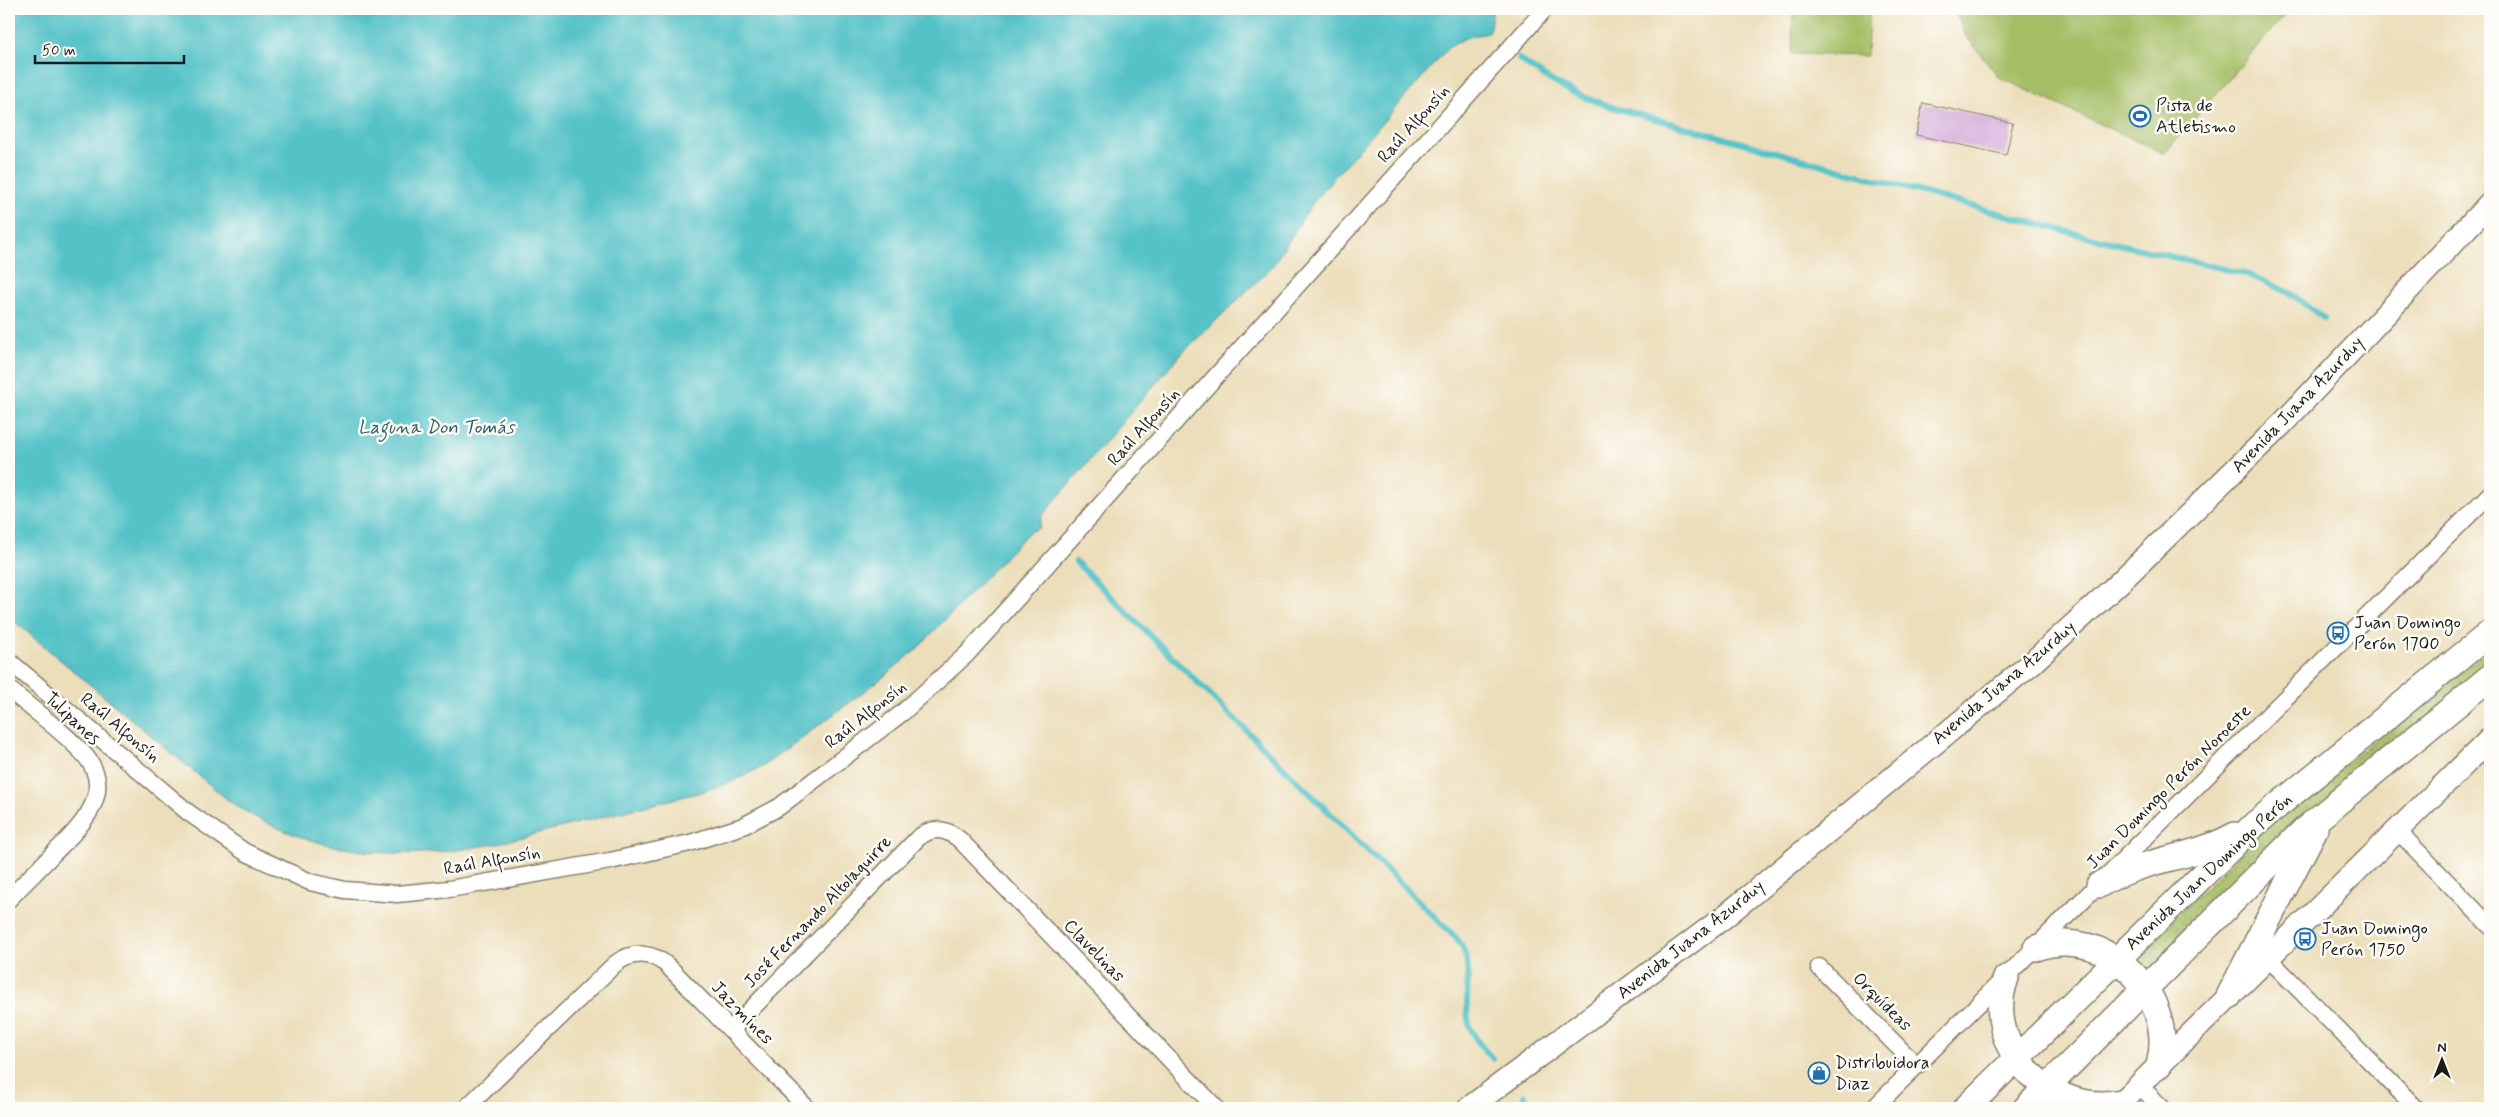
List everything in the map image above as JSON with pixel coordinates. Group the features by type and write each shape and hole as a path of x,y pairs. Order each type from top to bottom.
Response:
{"main road":[{"name":"Avenida Juan Domingo Perón","path":"1966,1108 2255,824 2490,633"},
{"name":"Avenida Juan Domingo Perón","path":"2026,1108 2303,831 2490,677"},
{"path":"2230,996 2323,814"},
{"path":"2099,886 2123,872 2216,845 2255,824"},
{"path":"2036,948 2049,944 2077,944 2098,949 2117,960 2132,973 2155,1007 2161,1026 2163,1046 2159,1065"},
{"path":"2006,978 2001,998 2001,1026 2008,1047 2029,1074 2047,1088 2063,1097 2082,1104 2119,1105"}],"street":[{"name":"Raúl Alfonsín","path":"9,661 208,828 260,861 292,876 328,887 388,894 449,889 638,855 690,843 743,826 779,807 812,782 916,702 967,654 1545,9"},
{"name":"Avenida Juana Azurduy","path":"1469,1108 1723,918 2033,662 2120,582 2283,423 2490,203"},
{"name":"Juan Domingo Perón Noroeste","path":"1874,1108 2099,886 2490,494"},
{"name":"Tulipanes","path":"9,689 80,751 92,766 97,785 92,808 80,828 9,899"},
{"path":"2119,1105 2490,739"},
{"name":"José Fernando Altolaguirre","path":"731,1030 918,838 927,832 939,829"},
{"name":"Clavelinas","path":"939,829 951,832 960,840 1216,1108"},
{"path":"2397,830 2490,926"},
{"name":"Jazmínes","path":"466,1108 615,964 628,956 642,954 657,958 669,967 808,1108"},
{"path":"2268,958 2416,1108"},
{"name":"Orquídeas","path":"1819,967 1917,1066"},
{"path":"2140,1085 2162,1108"}],"green space":[{"path":"1793,9 1869,9 1867,56 1792,54"},
{"name":"Pista de Atletismo","path":"1954,9 2290,9 2164,154 1999,77 1966,36"},
{"path":"2490,649 2490,667 2147,972 2135,962 2135,956 2282,813"}],"water":[{"name":"Laguna Don Tomás","path":"9,9 1493,9 1489,33 1467,37 1448,48 1312,204 1271,268 1181,354 1042,516 1039,528 1029,532 916,650 881,679 764,766 733,781 701,792 503,842 467,849 396,853 362,851 327,845 261,820 229,801 9,617"}],"building":[{"path":"1923,103 2013,123 2006,155 1916,135"}],"waterway":[{"path":"1519,59 1565,88 1588,99 1615,108 2068,232 2249,275 2290,293 2324,318"},
{"path":"1076,562 1459,941 1467,961 1467,1014 1469,1024 1476,1039 1493,1059"},
{"path":"1524,1096 1534,1108"}],"place":[{"name":"Pista de Atletismo","path":"2140,116"},
{"name":"Juan Domingo Perón 1700","path":"2338,633"},
{"name":"Juan Domingo Perón 1750","path":"2305,939"},
{"name":"Distribuidora Diaz","path":"1819,1073"}]}
